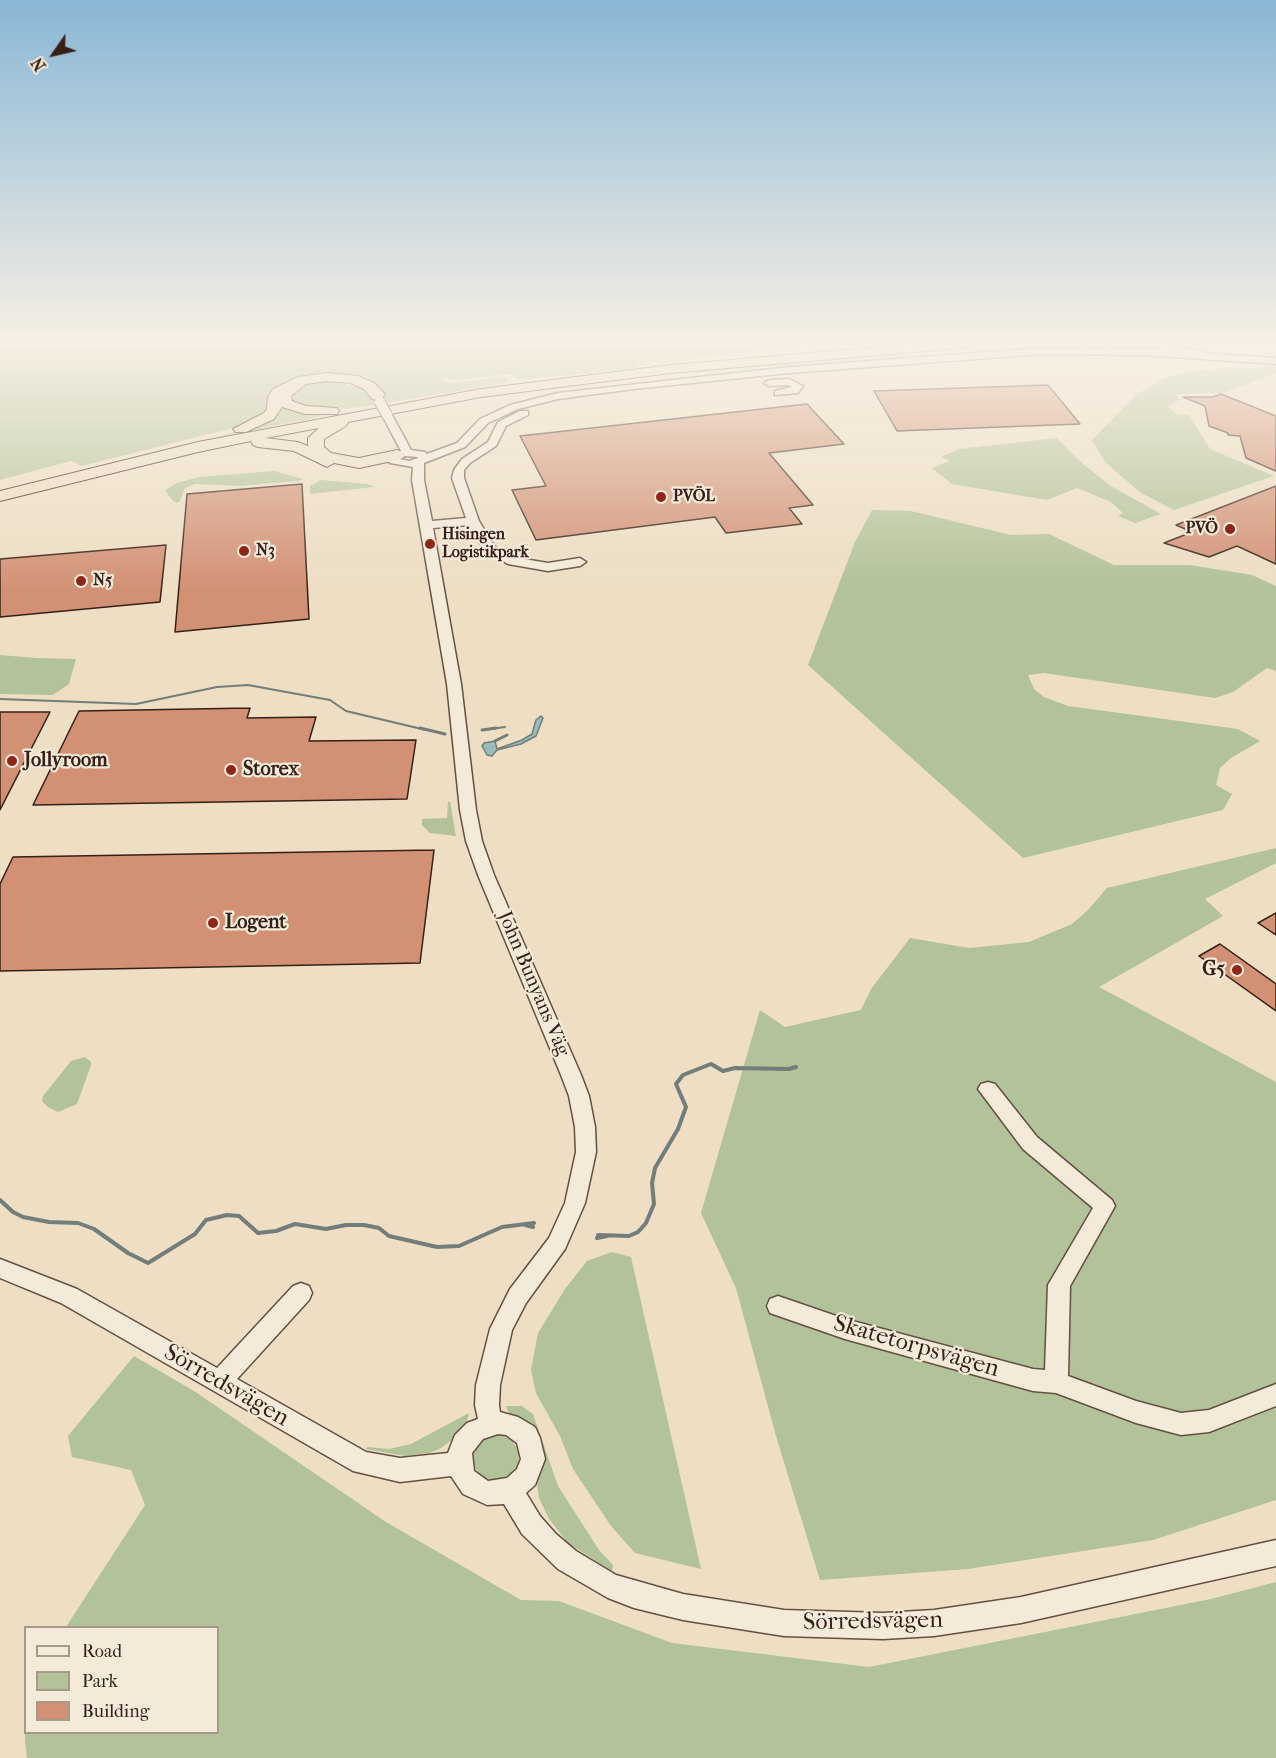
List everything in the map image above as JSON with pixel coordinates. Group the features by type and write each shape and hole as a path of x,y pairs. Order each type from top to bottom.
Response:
{"highway":[{"path":"103,465 107,462 251,425"},
{"path":"0,494 103,465 287,425"},
{"path":"0,494 170,453 302,425"},
{"path":"337,425 324,431 315,442 317,450 325,456 347,462 409,457"},
{"path":"170,453 178,454 233,443 264,442 298,447 321,460 336,465 365,467 409,457"}],"street":[{"name":"John Bunyans Väg","path":"392,425 418,480 427,525 454,684 468,810 474,840 486,875 579,1096 585,1127 586,1152 575,1203 557,1243 518,1296 501,1329 488,1384 487,1405 491,1424"},
{"path":"409,457 450,450 464,443 480,425"},
{"path":"504,425 490,446 466,461 459,470 459,478 473,521 485,543 500,556 518,562 548,567 580,562"},
{"path":"409,457 428,450 450,450"},
{"path":"427,525 473,521"},
{"path":"988,1089 1030,1143 1105,1206 1059,1285 1056,1382"},
{"name":"Sörredsvägen","path":"0,1268 69,1296 342,1453 371,1467 400,1470 459,1464"},
{"path":"219,1382 301,1293"},
{"name":"Skatetorpsvägen","path":"778,1306 845,1329 940,1355 1033,1380 1056,1382 1115,1405 1181,1424 1209,1421 1276,1395"},
{"path":"491,1424 504,1424 526,1435 533,1459 529,1471 521,1482 510,1490 493,1493 477,1489 465,1479 459,1464 460,1453 467,1438 480,1428 491,1424"},
{"name":"Sörredsvägen","path":"510,1490 531,1525 547,1543 567,1560 608,1585 634,1595 683,1607 784,1623 883,1626 934,1623 978,1617 1021,1610 1276,1553"}],"green space":[{"path":"0,425 245,425 82,466 71,461 0,480"},
{"path":"278,425 214,438 254,426"},
{"path":"1107,425 1195,425 1210,449 1274,476 1174,510 1141,493 1105,462 1092,440"},
{"path":"1057,438 1083,464 1111,486 1161,514 1135,523 1118,516 1123,513 1111,502 1077,488 1047,500 952,484 932,468 950,461 941,457 959,449"},
{"path":"275,471 303,479 240,486 195,484 185,488 177,503 165,490 177,483 199,477"},
{"path":"321,480 367,484 374,487 310,494 310,486"},
{"path":"872,510 911,511 1011,535 1049,534 1114,565 1190,565 1252,575 1276,586 1276,671 1267,668 1233,692 1215,698 1044,673 1028,675 1034,689 1044,697 1068,706 1238,729 1260,741 1231,758 1220,768 1216,785 1232,794 1223,810 1023,858 808,665 855,542"},
{"path":"0,655 76,659 69,684 53,695 0,694"},
{"path":"448,802 450,802 456,836 430,833 422,825 422,819 447,818"},
{"path":"1276,848 1276,863 1205,899 1223,916 1099,987 1276,1082 1276,1500 1153,1540 968,1569 820,1580 776,1436 736,1288 701,1213 760,1010 785,1027 861,1010 871,989 910,938 969,948 1029,942 1072,924 1107,888"},
{"path":"85,1057 91,1065 77,1104 58,1112 48,1107 42,1101 43,1096 71,1061"},
{"path":"612,1252 631,1257 701,1569 635,1553 611,1526 573,1469 560,1436 536,1393 531,1370 538,1333 565,1289 587,1261"},
{"path":"134,1356 194,1391 386,1522 521,1600 559,1601 672,1643 869,1667 1211,1599 1276,1582 1276,1758 27,1758 25,1734 219,1734 219,1626 67,1626 145,1505 131,1470 72,1457 68,1436"},
{"path":"506,1406 522,1406 533,1414 558,1486 599,1550 613,1565 612,1571 568,1543 549,1519 539,1498 536,1476"},
{"path":"469,1414 466,1423 456,1437 430,1453 405,1456 366,1449 367,1447 389,1449 411,1444"},
{"path":"496,1435 512,1442 519,1458 512,1474 496,1481 480,1474 473,1458 480,1442"}],"water":[{"path":"541,716 543,718 536,736 521,744 497,750 492,756 487,755 482,746 484,743 495,741 497,749 522,740 532,734 536,720"}],"building":[{"path":"618,425 826,425 844,444 769,453 813,505 789,508 802,524 726,533 715,517 536,540 512,490 546,486 520,436"},
{"path":"894,425 1053,425 897,431"},
{"path":"1276,425 1276,471 1246,458 1240,436 1228,435 1228,433 1209,426"},
{"name":"N3","path":"302,484 309,619 175,632 187,494"},
{"name":"PVÖ","path":"1276,486 1276,564 1237,546 1209,557 1164,543 1192,532 1176,525"},
{"name":"N5","path":"166,545 160,602 0,617 0,559"},
{"name":"Storex","path":"250,708 247,718 316,717 309,741 416,740 407,799 33,805 79,711"},
{"name":"Jollyroom","path":"0,712 50,712 0,810"},
{"name":"Logent","path":"434,850 420,963 0,971 0,884 13,857"},
{"path":"1276,913 1276,935 1258,923"},
{"name":"G5","path":"1220,944 1276,984 1276,1011 1199,956"}],"waterway":[{"path":"0,699 136,704 217,687 248,685 330,700 346,711 426,730"},
{"path":"484,730 505,727"},
{"path":"420,728 445,734"},
{"path":"482,730 496,728"},
{"path":"495,741 507,735"},
{"path":"598,1235 629,1236 638,1232 646,1223 654,1204 652,1183 655,1168 678,1129 686,1107 676,1084 683,1075 711,1064 723,1071 735,1068 789,1069 796,1067"},
{"path":"0,1200 13,1212 23,1217 49,1222 78,1223 94,1229 128,1253 148,1263 195,1234 206,1220 227,1215 239,1216 258,1233 276,1231 295,1224 326,1229 346,1225 364,1225 379,1228 389,1236 437,1247 459,1246 502,1227 534,1223"},
{"path":"525,1225 533,1227"},
{"path":"597,1238 607,1236"}],"place":[{"name":"PVÖL","path":"661,497"},
{"name":"PVÖ","path":"1230,529"},
{"name":"Hisingen Logistikpark","path":"430,544"},
{"name":"N3","path":"244,551"},
{"name":"N5","path":"81,581"},
{"name":"Jollyroom","path":"12,761"},
{"name":"Storex","path":"231,770"},
{"name":"Logent","path":"213,923"},
{"name":"G5","path":"1237,970"}]}
